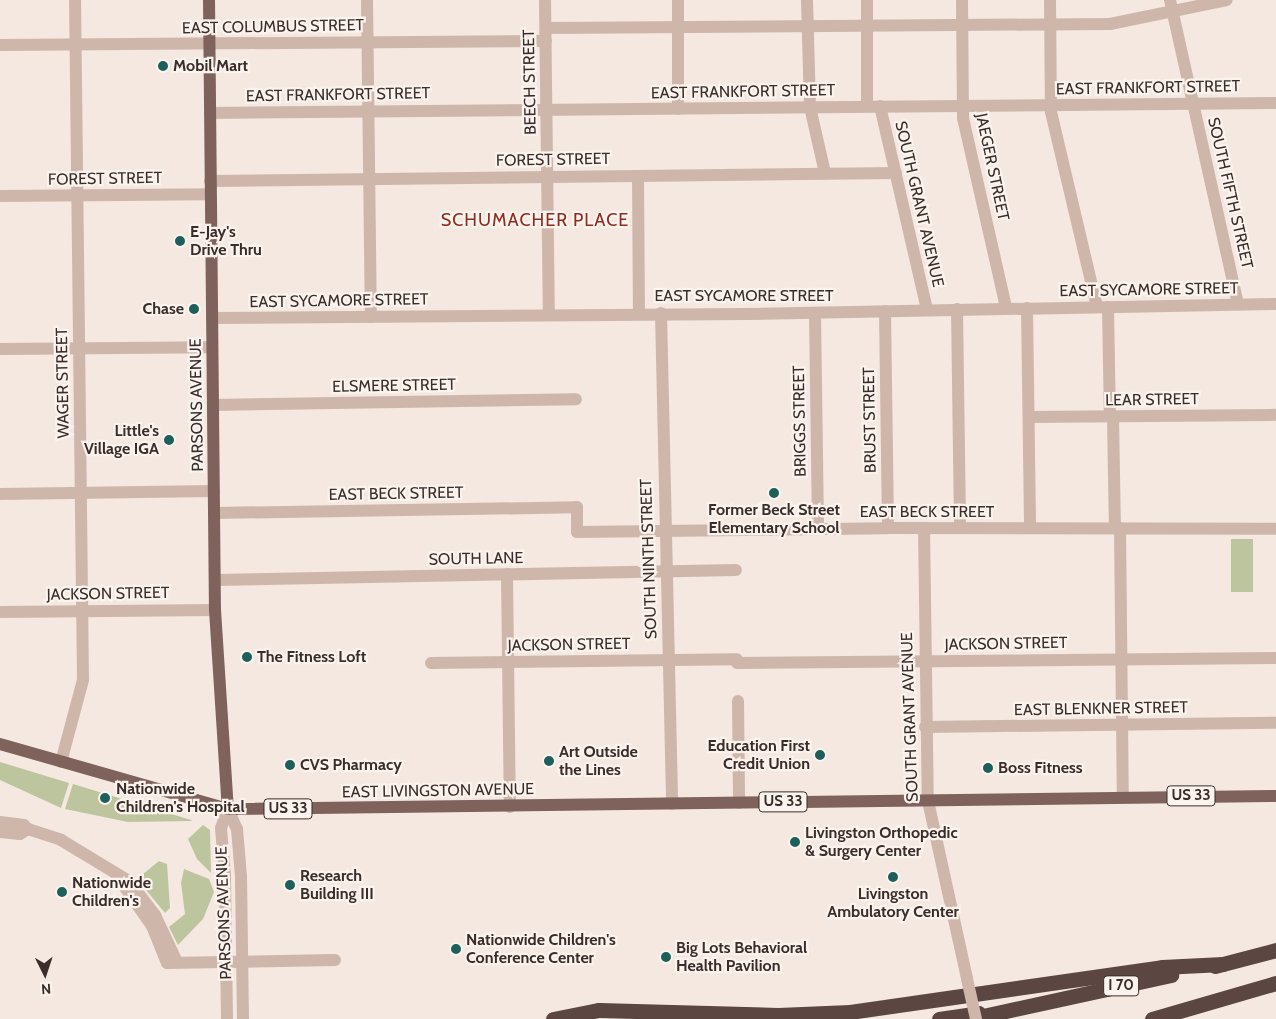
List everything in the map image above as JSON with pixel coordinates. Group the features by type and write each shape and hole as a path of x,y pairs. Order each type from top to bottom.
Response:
{"highway":[{"name":"I 70","path":"969,1019 1223,964 1276,950"},
{"path":"553,1019 599,1010 778,1015 850,1012 1162,967 1223,964"},
{"name":"I 70","path":"1152,1019 1276,983"},
{"path":"939,1019 1018,1007"}],"main road":[{"name":"PARSONS AVENUE","path":"209,0 215,580 228,809"},
{"name":"EAST LIVINGSTON AVENUE","path":"0,744 228,809 1276,796"}],"street":[{"name":"WAGER STREET","path":"61,762 82,695 83,611 75,0"},
{"path":"367,0 371,317"},
{"name":"BEECH STREET","path":"545,0 548,109 549,314"},
{"path":"678,0 678,108"},
{"path":"807,0 810,107 824,174"},
{"name":"SOUTH GRANT AVENUE","path":"868,0 867,26 874,106 896,173 927,310"},
{"name":"JAEGER STREET","path":"962,0 963,106 1006,308"},
{"path":"1050,0 1051,105 1102,307 1112,417 1117,528 1122,659 1124,797"},
{"name":"EAST COLUMBUS STREET","path":"0,45 368,42 546,35 677,27 1116,24 1171,6 1227,0"},
{"name":"SOUTH FIFTH STREET","path":"1171,6 1238,305"},
{"name":"EAST FRANKFORT STREET","path":"210,113 1276,103"},
{"name":"FOREST STREET","path":"210,180 896,173"},
{"path":"638,176 639,313"},
{"name":"FOREST STREET","path":"0,196 210,194"},
{"name":"EAST SYCAMORE STREET","path":"212,318 815,312 1276,304"},
{"path":"1028,308 1030,528"},
{"path":"957,309 960,528"},
{"name":"BRUST STREET","path":"885,311 888,528"},
{"name":"BRIGGS STREET","path":"815,312 818,529"},
{"name":"SOUTH NINTH STREET","path":"661,313 664,531 672,804"},
{"path":"0,349 212,347"},
{"name":"ELSMERE STREET","path":"213,405 576,399"},
{"name":"LEAR STREET","path":"1029,417 1276,415"},
{"path":"0,494 214,491"},
{"name":"EAST BECK STREET","path":"215,513 577,507 577,532 888,528 1276,529"},
{"name":"SOUTH GRANT AVENUE","path":"924,528 924,662 928,801 976,1019"},
{"name":"SOUTH LANE","path":"215,580 736,570"},
{"path":"507,574 510,807"},
{"name":"JACKSON STREET","path":"0,612 216,610"},
{"name":"JACKSON STREET","path":"431,663 669,661 924,662 1276,658"},
{"path":"738,701 738,803"},
{"name":"EAST BLENKNER STREET","path":"926,727 1276,723"},
{"name":"PARSONS AVENUE","path":"228,809 237,829 243,962 243,1019"},
{"name":"PARSONS AVENUE","path":"227,1019 226,876 221,828 228,809"},
{"path":"0,822 24,825 28,829 78,848 115,874 129,880 155,915 172,963 335,960"},
{"path":"0,832 20,834 28,829"}],"green space":[{"path":"1231,539 1253,539 1253,592 1231,592"},
{"path":"0,762 69,783 61,808 0,780"},
{"path":"73,784 192,821 128,822 65,809"},
{"path":"203,825 210,830 211,873 197,859 188,839"},
{"path":"159,861 167,864 170,908 165,913 137,879"},
{"path":"184,869 209,879 214,892 203,919 178,945 169,927 185,914 181,883"}],"place":[{"name":"Mobil Mart","path":"163,66"},
{"name":"E-Jay's Drive Thru","path":"180,241"},
{"name":"Chase","path":"194,309"},
{"name":"Little's Village IGA","path":"169,440"},
{"name":"Former Beck Street Elementary School","path":"774,493"},
{"name":"The Fitness Loft","path":"247,657"},
{"name":"Education First Credit Union","path":"820,755"},
{"name":"Art Outside the Lines","path":"549,761"},
{"name":"CVS Pharmacy","path":"290,765"},
{"name":"Boss Fitness","path":"988,768"},
{"name":"Nationwide Children's Hospital","path":"105,798"},
{"name":"Livingston Orthopedic & Surgery Center","path":"795,842"},
{"name":"Livingston Ambulatory Center","path":"893,877"},
{"name":"Research Building III","path":"290,885"},
{"name":"Nationwide Children's","path":"62,892"},
{"name":"Nationwide Children's Conference Center","path":"456,949"},
{"name":"Big Lots Behavioral Health Pavilion","path":"666,957"}],"district":[{"name":"SCHUMACHER PLACE","path":"535,220"}]}
